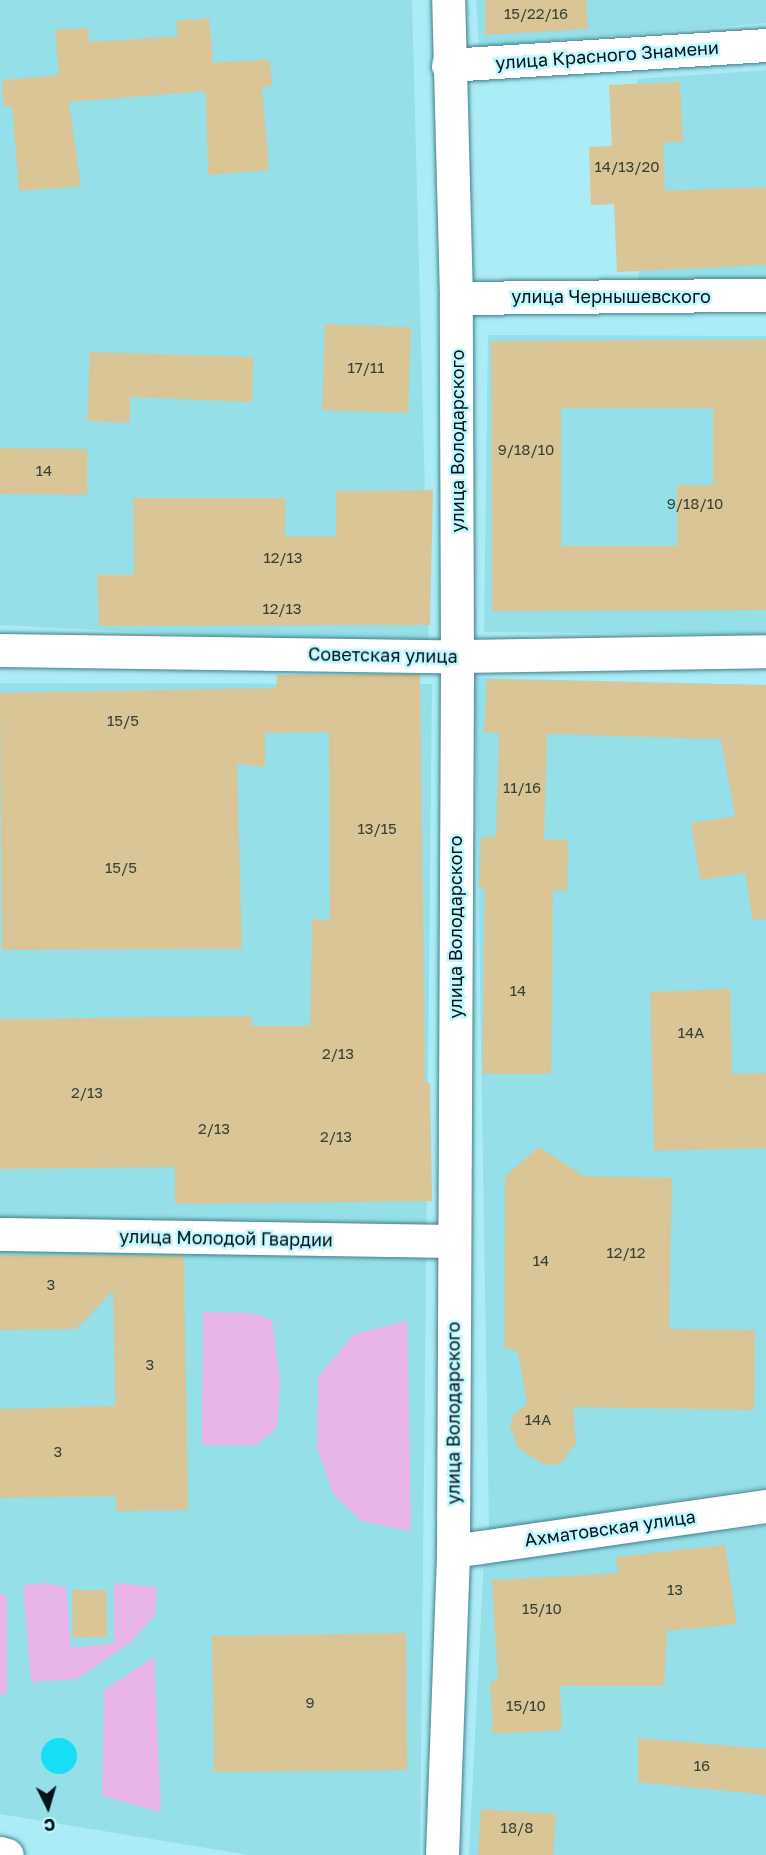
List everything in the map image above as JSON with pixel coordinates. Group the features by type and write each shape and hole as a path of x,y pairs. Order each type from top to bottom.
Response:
{"street":[{"name":"улица Володарского","path":"442,1855 453,1551 452,1241 457,656 456,298 448,0"},
{"name":"улица Красного Знамени","path":"448,65 766,45"},
{"name":"улица Чернышевского","path":"456,298 766,295"},
{"name":"Советская улица","path":"0,650 457,656 766,651"},
{"name":"улица Молодой Гвардии","path":"0,1234 452,1241"},
{"name":"Ахматовская улица","path":"453,1551 766,1506"},
{"path":"0,1853 7,1855"}],"shaded area":[{"path":"0,0 412,0 429,647 0,625"},
{"path":"476,0 766,0 766,23 479,47"},
{"path":"766,70 766,278 639,282 637,79"},
{"path":"488,335 766,336 766,635 484,632"},
{"path":"475,678 766,685 766,1487 489,1530"},
{"path":"0,683 432,684 420,1855 249,1855 0,1814"},
{"path":"203,1312 252,1313 272,1320 280,1383 277,1428 255,1445 202,1445"},
{"path":"407,1321 411,1531 361,1521 334,1495 317,1448 318,1377 354,1334"},
{"path":"766,1526 766,1855 469,1855 484,1557"},
{"path":"46,1583 66,1587 71,1648 114,1643 114,1583 157,1587 155,1615 129,1644 76,1679 31,1682 23,1585"},
{"path":"0,1595 7,1595 7,1694 0,1695"},
{"path":"154,1657 161,1812 102,1796 104,1690"}],"water":[{"path":"59,1738 72,1743 77,1756 72,1769 59,1774 46,1769 41,1756 46,1743"}],"building":[{"path":"485,0 586,0 588,29 485,35"},
{"path":"209,18 213,63 270,59 272,86 262,87 269,170 208,175 206,91 69,102 81,186 19,191 12,106 4,107 2,80 59,75 55,30 88,28 89,42 178,36 176,21"},
{"path":"680,82 683,142 663,143 665,191 766,187 766,265 617,272 614,204 591,205 589,147 612,146 609,85"},
{"path":"325,324 411,327 408,413 322,410"},
{"path":"766,340 766,610 492,611 491,341","holes":["561,408 713,408 713,485 677,485 677,546 561,546"]},
{"path":"90,352 253,357 252,402 130,397 130,423 87,421"},
{"path":"0,448 87,449 87,495 0,494"},
{"path":"433,490 430,625 99,626 97,575 134,575 133,498 285,498 285,536 336,536 336,491"},
{"path":"420,674 425,1083 430,1083 432,1201 175,1204 175,1167 0,1169 0,1019 252,1016 251,1026 310,1026 312,919 330,920 329,732 265,733 265,767 237,764 242,949 2,950 0,693 276,688 277,675"},
{"path":"487,679 766,685 766,919 753,920 745,873 700,880 691,823 735,816 721,739 547,734 544,839 568,840 567,891 553,890 551,1074 482,1074 485,888 479,888 481,837 496,837 499,733 484,732"},
{"path":"730,989 732,1074 766,1073 766,1148 654,1151 650,992"},
{"path":"539,1147 583,1176 672,1178 669,1329 755,1330 754,1410 573,1407 576,1443 560,1464 545,1465 519,1449 510,1426 513,1415 527,1404 518,1352 504,1347 505,1176"},
{"path":"0,1255 184,1256 188,1510 116,1511 116,1496 0,1498 0,1409 115,1406 113,1291 76,1329 0,1330"},
{"path":"725,1545 737,1624 667,1631 664,1686 560,1686 562,1730 493,1734 490,1682 498,1681 492,1580 618,1573 616,1557"},
{"path":"72,1590 106,1590 107,1637 73,1638"},
{"path":"406,1633 407,1770 214,1772 212,1636"},
{"path":"638,1738 766,1749 766,1795 638,1782"},
{"path":"481,1809 556,1814 553,1855 478,1855"}]}
